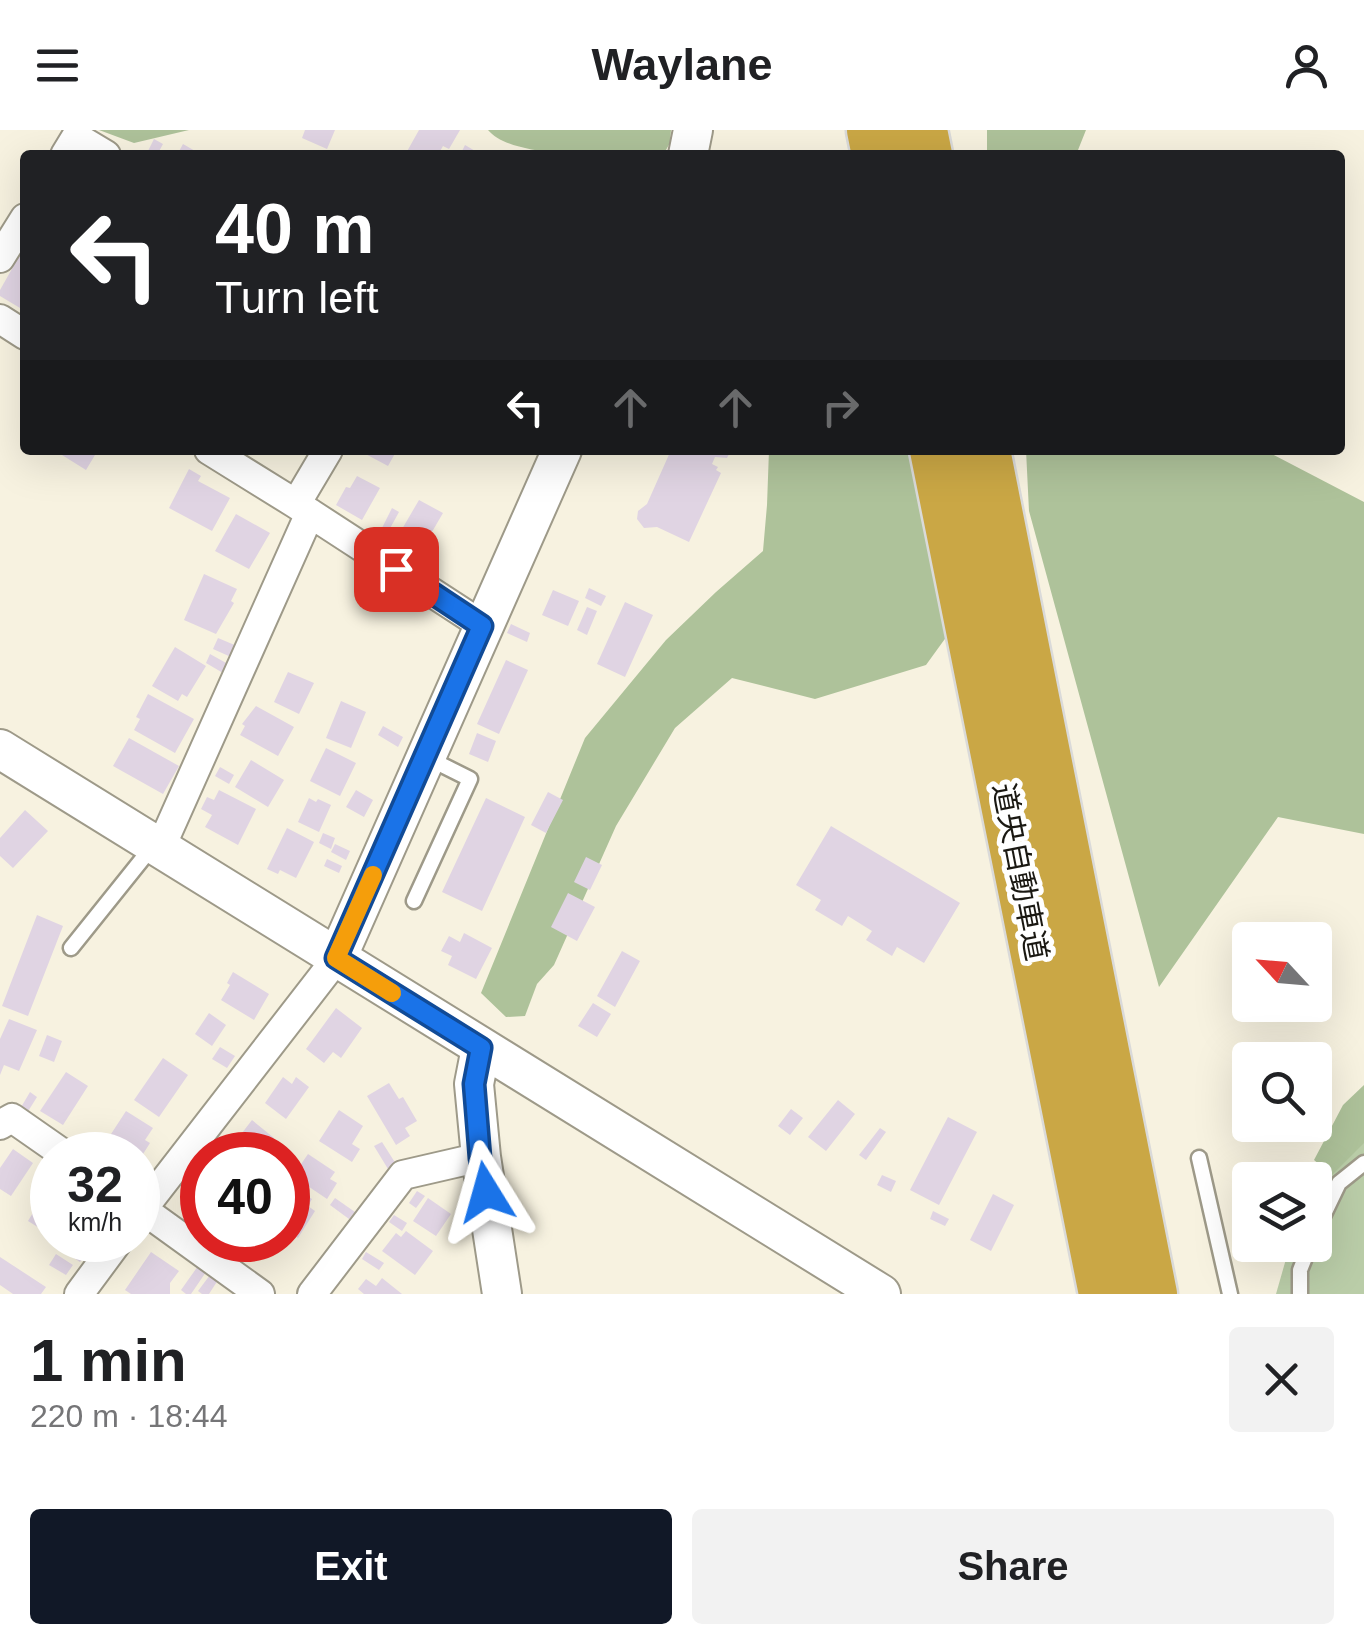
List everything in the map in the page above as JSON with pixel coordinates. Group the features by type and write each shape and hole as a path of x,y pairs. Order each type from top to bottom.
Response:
{"highway":[{"name":"道央自動車道","path":"936,455 1104,1294"},
{"name":"道央自動車道","path":"986,455 1152,1294"}],"street":[{"path":"67,150 76,137 98,150"},
{"path":"0,258 20,226"},
{"path":"217,455 482,626"},
{"path":"156,847 326,455"},
{"path":"160,1183 336,958 560,455"},
{"path":"0,749 881,1294"},
{"path":"481,1048 474,1084 480,1158 502,1294"},
{"path":"0,1125 12,1118 32,1132"},
{"path":"312,1294 403,1175 480,1158"},
{"path":"160,1225 260,1294"},
{"path":"78,1294 102,1262"}],"lane":[{"path":"414,901 470,779 425,756"},
{"path":"71,948 156,847"},
{"path":"1198,1158 1230,1294"},
{"path":"1332,1198 1339,1183 1364,1163"},
{"path":"1300,1294 1303,1262"}],"green space":[{"path":"99,130 189,130 134,143"},
{"path":"488,130 671,130 666,150 534,150 501,140"},
{"path":"987,130 1086,130 1078,150 987,150"},
{"path":"769,455 916,455 947,636 926,665 815,699 732,678 675,728 616,826 554,965 537,984 525,1016 506,1017 481,993 585,738 666,640 763,551"},
{"path":"1026,455 1274,455 1364,502 1364,834 1278,817 1159,987 1029,511"},
{"path":"1364,1085 1364,1143 1332,1175 1332,1162 1314,1160 1323,1142 1332,1142 1332,1126 1343,1105"},
{"path":"1364,1126 1364,1294 1276,1294 1285,1262 1332,1262 1332,1163 1357,1129"}],"building":[{"path":"305,130 335,130 327,149 302,138"},
{"path":"419,130 460,130 449,149 443,146 441,150 408,150"},
{"path":"154,139 163,144 160,150 148,150"},
{"path":"20,255 20,308 0,296"},
{"path":"62,455 95,455 86,470"},
{"path":"367,455 394,455 388,466"},
{"path":"669,455 728,455 715,457 712,464 721,473 689,542 657,527 644,528 637,519 638,511 647,504"},
{"path":"189,469 201,476 198,481 230,498 212,531 169,508"},
{"path":"357,476 380,488 362,520 336,505"},
{"path":"419,500 443,513 422,549 398,536"},
{"path":"392,508 399,512 388,532 382,528"},
{"path":"236,514 270,533 249,569 215,551"},
{"path":"204,574 237,589 231,601 234,603 216,634 184,620"},
{"path":"589,588 606,596 601,606 585,598"},
{"path":"553,590 579,601 568,626 542,615"},
{"path":"625,602 653,615 625,677 597,664"},
{"path":"587,607 597,611 587,635 577,630"},
{"path":"511,624 530,633 527,642 507,633"},
{"path":"218,638 237,646 231,657 213,649"},
{"path":"175,647 206,666 187,697 182,694 178,701 152,686"},
{"path":"210,654 228,664 223,673 206,663"},
{"path":"506,660 528,670 499,734 477,724"},
{"path":"288,672 314,683 299,714 274,702"},
{"path":"148,694 194,719 175,753 134,730"},
{"path":"341,701 366,712 351,748 326,738"},
{"path":"256,706 294,727 278,756 240,735 245,726 242,724"},
{"path":"383,726 403,737 398,747 378,735"},
{"path":"477,733 496,741 488,762 469,754"},
{"path":"129,738 179,766 163,794 113,766"},
{"path":"326,748 356,763 340,796 310,781"},
{"path":"251,760 284,780 268,807 235,787"},
{"path":"220,767 234,775 229,784 215,776"},
{"path":"219,790 256,809 238,845 205,827 212,815 201,809 207,797 214,800"},
{"path":"356,790 373,800 364,817 346,807"},
{"path":"548,792 563,800 546,833 531,825"},
{"path":"309,798 331,805 319,832 298,822"},
{"path":"486,798 525,817 482,911 442,892"},
{"path":"25,810 48,831 13,868 0,856 0,838"},
{"path":"831,826 960,903 924,963 897,947 892,956 866,940 872,931 848,916 842,926 815,910 821,900 796,885"},
{"path":"287,828 314,842 296,878 267,869"},
{"path":"323,833 335,838 331,849 319,843"},
{"path":"335,844 350,851 346,860 331,852"},
{"path":"586,857 602,865 590,890 574,882"},
{"path":"327,859 342,866 339,873 324,866"},
{"path":"568,893 595,907 577,941 551,927"},
{"path":"37,915 63,926 28,1016 2,1006"},
{"path":"464,933 492,948 476,979 448,965 452,956 441,951 449,936 460,942"},
{"path":"622,951 640,961 615,1007 597,996"},
{"path":"233,972 269,994 254,1020 221,1000"},
{"path":"593,1003 611,1014 597,1037 578,1026"},
{"path":"336,1008 362,1028 341,1058 333,1052 324,1063 306,1049"},
{"path":"209,1013 226,1025 212,1046 195,1034"},
{"path":"9,1019 37,1030 19,1071 4,1065 0,1075 0,1039"},
{"path":"47,1035 62,1041 54,1062 39,1056"},
{"path":"220,1047 235,1056 227,1068 212,1059"},
{"path":"163,1058 188,1075 159,1117 134,1100"},
{"path":"66,1072 88,1086 63,1125 40,1111"},
{"path":"283,1077 292,1084 296,1077 309,1087 286,1119 265,1103"},
{"path":"389,1083 417,1121 405,1128 410,1136 396,1145 367,1096"},
{"path":"30,1092 37,1097 27,1113 20,1109"},
{"path":"838,1100 855,1114 826,1151 808,1137"},
{"path":"791,1109 803,1118 790,1135 778,1126"},
{"path":"339,1110 363,1126 352,1144 360,1149 352,1162 319,1141"},
{"path":"126,1111 153,1128 150,1132 112,1132"},
{"path":"948,1117 977,1132 939,1205 910,1190"},
{"path":"252,1120 267,1132 243,1132"},
{"path":"880,1128 886,1132 866,1160 859,1155"},
{"path":"382,1142 396,1164 388,1169 374,1146"},
{"path":"13,1149 30,1161 30,1168 11,1196 0,1189 0,1168"},
{"path":"310,1155 335,1172 330,1179 337,1183 327,1199 310,1188"},
{"path":"882,1175 896,1181 891,1192 877,1185"},
{"path":"417,1191 425,1196 416,1208 409,1203"},
{"path":"993,1194 1014,1205 991,1251 970,1240"},
{"path":"335,1198 355,1212 349,1219 330,1205"},
{"path":"428,1198 451,1214 436,1236 413,1221"},
{"path":"933,1211 949,1219 945,1226 930,1219"},
{"path":"394,1215 407,1223 402,1231 389,1222"},
{"path":"406,1231 433,1251 415,1275 382,1251 396,1233 401,1237"},
{"path":"366,1252 384,1263 379,1270 362,1259"},
{"path":"0,1257 46,1287 41,1294 13,1294 0,1285"},
{"path":"160,1258 179,1271 170,1283 170,1294 131,1294 125,1290 144,1262 160,1262"},
{"path":"68,1262 73,1265 66,1275 49,1265"},
{"path":"198,1266 206,1272 191,1294 186,1294 181,1290"},
{"path":"210,1275 218,1280 209,1294 202,1294 198,1291"},
{"path":"382,1278 402,1294 364,1294 358,1289 366,1279 376,1286"}],"slow traffic":[{"path":"373,875 336,958 392,993"}],"route":[{"path":"396,569 482,626 336,958 481,1048 474,1084 486,1192"}]}
